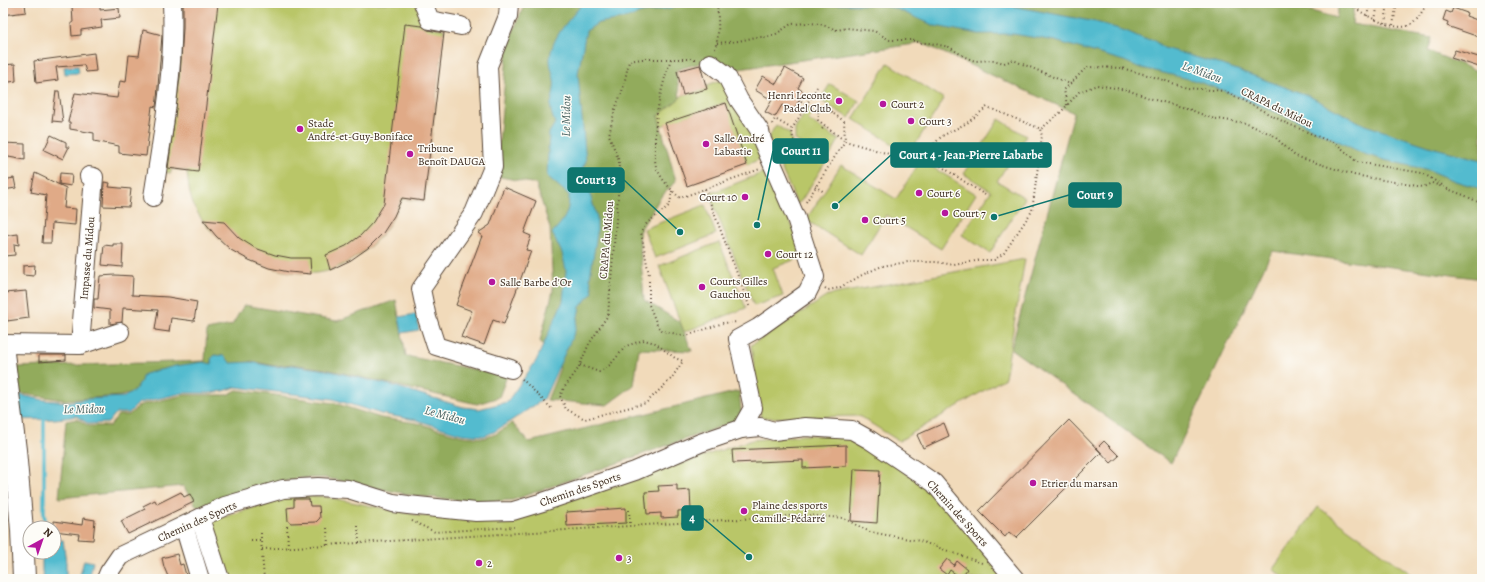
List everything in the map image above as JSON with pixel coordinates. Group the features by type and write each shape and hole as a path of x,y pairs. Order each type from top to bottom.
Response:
{"main road":[{"path":"3,354 15,450 24,544 24,579"}],"street":[{"path":"153,197 166,118 173,32 172,3"},
{"path":"422,3 430,20 461,26"},
{"path":"509,3 508,16 488,66 493,167 474,213 421,289 427,318 436,346 511,369"},
{"path":"710,61 726,75 739,100 760,131 762,140 796,218 815,277 807,293 756,329 738,339 753,408 741,429"},
{"name":"Impasse du Midou","path":"80,345 94,177 89,176"},
{"path":"3,344 80,345 120,332"},
{"name":"Chemin des Sports","path":"106,579 120,556 225,506 283,489 318,487 348,489 394,503 408,505 476,512 513,511 635,470 700,443 741,429 760,427 774,431 805,427 852,430 870,440 934,483 1016,579"},
{"path":"200,518 220,579"},
{"path":"184,526 200,579"}],"path":[{"path":"710,61 717,43 717,3"},
{"path":"1357,3 1356,9 1375,20 1406,27 1411,25 1420,16 1427,3"},
{"path":"1367,16 1370,3"},
{"path":"1375,20 1378,3"},
{"path":"1384,23 1388,3"},
{"path":"1393,25 1397,3"},
{"path":"717,43 739,41 756,37 767,38 791,24 810,22 837,30 847,28 874,30 890,40 911,40 921,43 949,46 965,58 975,60 993,60 1004,63 1013,60 1070,84 1064,90 1067,105"},
{"name":"CRAPA du Midou","path":"580,365 599,372 610,365 626,346 644,340 655,343 675,358 683,361 671,379 646,403 585,419 566,409 560,396 580,365 589,344 608,315 618,197 619,161 609,135 629,61 642,59 671,59 710,61"},
{"path":"671,59 659,98 655,122 655,158 657,168 672,191 680,198 772,164"},
{"name":"CRAPA du Midou","path":"1070,84 1087,67 1121,68 1187,88 1225,91 1286,123 1338,144 1357,162 1422,173 1450,190"},
{"name":"CRAPA du Midou","path":"1040,129 1079,92 1097,85 1127,90 1155,100 1186,108 1212,118 1245,123 1273,135 1295,156 1354,175 1423,187 1432,183 1482,204"},
{"path":"817,87 792,129 793,140 830,164"},
{"path":"801,101 818,112"},
{"path":"796,218 845,141 844,121 824,107 818,112"},
{"path":"812,282 828,290 839,288 882,266 908,262 937,262 954,265 981,260 994,260 1004,253 1032,211 1042,136 1040,129 987,107 967,123 942,136 916,162 845,141 818,120 818,112"},
{"path":"822,129 825,126"},
{"path":"809,150 812,145"},
{"path":"924,155 985,195"},
{"path":"816,186 824,192"},
{"path":"705,189 750,308"},
{"path":"672,191 670,204 647,223 641,232 649,275 649,305 658,327 663,331 686,336 723,323 752,320 756,329"},
{"path":"511,369 553,410"},
{"path":"629,510 630,526"},
{"path":"262,549 821,515 843,518 870,532 920,542 989,565"},
{"path":"409,520 434,532 515,527"},
{"path":"287,526 288,547"},
{"path":"358,526 359,542"},
{"path":"327,528 328,545"},
{"path":"261,533 264,579"},
{"path":"251,540 261,540"}],"green space":[{"name":"Stade André-et-Guy-Boniface","path":"183,3 419,3 423,26 444,29 424,201 402,199 389,225 372,245 345,264 324,272 301,273 268,267 238,253 224,243 201,219 193,204 187,171 171,169 171,173 163,172"},
{"path":"525,3 1283,3 1336,18 1339,3 1354,3 1352,24 1432,38 1428,51 1482,73 1482,279 1272,251 1171,463 1011,349 1074,113 922,43 732,70 704,62 676,70 680,98 658,116 676,181 660,198 639,232 644,300 680,322 692,351 639,349 634,385 607,405 547,400 560,368 540,341 553,291 550,228 536,184 496,176 508,44"},
{"path":"888,63 944,99 909,154 853,119"},
{"path":"724,79 764,157 747,165 724,103 661,126 658,116 683,95 707,89 707,85"},
{"name":"Henri Leconte Padel Club","path":"830,84 859,101 849,118 820,100"},
{"name":"Henri Leconte Padel Club","path":"808,108 813,112 808,120 839,140 827,161 811,150 813,146 811,144 808,148 795,140 795,129"},
{"path":"999,119 1026,136 997,181 1025,198 990,253 962,235 991,191 964,174"},
{"path":"776,125 790,134 792,143 825,163 801,201 797,204 768,138"},
{"path":"921,160 976,194 941,249 886,215 861,255 806,220 841,165 896,199"},
{"path":"770,170 804,256 773,268 783,296 754,306 709,194"},
{"path":"705,205 716,234 655,258 644,229"},
{"name":"Courts Gilles Gauchou","path":"719,242 746,308 684,332 659,266"},
{"path":"1025,259 1005,378 899,441 859,416 761,418 751,345 829,295"},
{"path":"396,300 406,356 507,376 499,397 477,404 326,369 292,364 275,366 251,361 242,367 177,377 121,396 64,400 18,393 17,367 205,361 207,330 232,325 244,305 337,321"},
{"path":"237,390 334,403 381,418 417,423 462,436 484,438 496,434 512,423 529,442 739,391 742,419 513,500 478,502 416,496 326,478 299,478 252,489 197,507 183,486 59,498 66,421 77,419 89,426 110,426 118,415 129,415 140,405 184,395 227,395"},
{"name":"Plaine des sports Camille-Pédarré","path":"804,435 847,436 862,444 930,489 1006,579 225,579 208,522 287,497 321,496 422,516 480,519 587,495 752,440"},
{"path":"3,448 9,489 3,490"},
{"path":"1318,507 1418,579 1286,579 1273,569"}],"water":[{"name":"Le Midou","path":"583,3 684,3 671,8 598,23 586,31 578,74 586,161 582,169 597,217 597,234 590,277 593,292 580,307 575,331 544,399 494,432 484,436 462,434 416,420 381,414 333,399 236,387 210,393 183,393 139,403 129,413 116,413 108,423 89,424 76,416 34,420 19,419 16,394 44,400 68,402 86,399 124,397 134,391 144,374 175,366 203,362 212,364 211,359 215,355 224,356 231,363 251,362 276,367 292,365 326,370 394,386 463,407 479,409 507,402 536,361 563,301 566,270 562,253 552,233 560,224 567,212 569,195 547,176 549,133 555,123 551,108 554,84 550,58 551,50 558,35"},
{"name":"Le Midou","path":"726,3 1002,4 1096,22 1126,31 1144,39 1153,40 1164,48 1229,67 1307,95 1365,125 1435,148 1482,160 1482,189 1455,181 1429,170 1364,154 1293,119 1225,91 1193,80 1138,67 1124,61 1055,41 1013,34 978,34 935,26 894,8 876,5"},
{"path":"78,66 79,73 65,74 64,67"},
{"path":"416,314 419,330 402,333 399,317"},
{"path":"63,540 66,562 66,579 44,579 42,560 62,560"},
{"path":"84,560 93,562 89,579 79,579"}],"building":[{"path":"3,3 25,3 26,12 3,15"},
{"path":"183,3 218,4 198,172 168,168 180,77"},
{"path":"100,4 100,10 119,8 120,18 101,20 102,27 81,30 81,35 72,36 72,6"},
{"path":"1453,8 1467,13 1466,16 1477,20 1482,10 1482,38 1447,26 1448,22 1443,20 1446,11 1451,13"},
{"name":"Tribune Benoît DAUGA","path":"405,24 422,26 428,30 444,33 424,201 402,198 394,216 383,233 368,248 351,260 330,270 326,255 346,246 360,236 373,222 384,204"},
{"path":"143,30 162,35 156,107 152,106 146,156 119,153 119,146 94,141 94,133 70,129 70,122 68,122 75,93 117,98 120,81 126,82 129,55 139,56"},
{"path":"1455,50 1482,58 1482,68 1451,58"},
{"path":"94,53 96,71 86,72 84,65 56,67 58,80 36,83 34,61"},
{"path":"15,64 16,81 3,83 3,65"},
{"path":"700,65 707,89 683,95 677,71"},
{"path":"785,68 803,78 798,88 804,92 793,111 782,105 775,117 765,112 772,100 755,90 763,76 776,84"},
{"path":"56,91 59,91 63,122 52,121"},
{"name":"Salle André Labastie","path":"726,103 747,165 687,186 665,123"},
{"path":"51,135 66,142 66,147 69,147 63,159 44,150"},
{"path":"3,143 25,144 25,160 3,156"},
{"path":"35,173 66,188 64,208 76,209 75,225 52,223 51,243 42,243 46,195 31,192"},
{"path":"60,173 72,174 71,186 59,184"},
{"path":"14,178 16,188 3,190 3,180"},
{"path":"104,182 110,183 109,187 131,189 129,207 103,206"},
{"name":"Salle Barbe d'Or","path":"504,187 536,201 524,233 531,236 526,250 531,251 504,324 493,320 484,345 461,337 472,311 456,305 482,236 478,233 490,225"},
{"path":"203,220 224,222 239,238 255,248 275,255 291,258 310,258 311,274 269,268 249,260 231,250 216,236"},
{"path":"18,234 19,245 14,244 15,255 4,256 3,236"},
{"path":"113,244 123,244 122,267 102,265 104,245 113,246"},
{"path":"35,265 34,276 23,275 23,266"},
{"path":"100,276 133,276 132,295 168,297 197,302 194,321 171,318 169,332 155,330 158,310 123,308 122,322 110,324 110,310 94,308 94,299 98,299"},
{"path":"26,291 29,318 7,321 5,293"},
{"path":"39,355 66,355 66,360 39,362"},
{"name":"Etrier du marsan","path":"1069,420 1101,453 1016,538 1009,532 1005,537 979,511"},
{"path":"944,423 949,436 923,448 917,435"},
{"path":"1104,441 1119,456 1111,463 1097,448"},
{"path":"846,445 846,466 803,468 803,460 733,463 732,450"},
{"path":"854,469 880,470 877,523 851,521"},
{"path":"677,485 677,491 690,490 691,510 678,511 678,517 661,518 661,513 647,514 645,492 659,491 658,486"},
{"path":"181,492 184,497 190,494 194,502 128,534 121,521 145,509 143,506 155,500 157,504"},
{"path":"294,499 309,499 310,506 319,506 320,518 316,522 291,523 288,521 287,508 294,507"},
{"path":"626,508 626,523 567,526 566,512"},
{"path":"83,518 95,520 93,540 78,539 79,534 62,532 62,522 82,525"},
{"path":"177,554 180,565 183,564 187,579 169,579 164,567 162,558"},
{"path":"947,559 954,565 953,567 957,561 967,569 961,578 950,570 947,575 939,569"}],"waterway":[{"path":"44,420 45,520"}],"place":[{"name":"Henri Leconte Padel Club","path":"839,101"},
{"name":"Court 2","path":"883,104"},
{"name":"Court 3","path":"911,121"},
{"name":"Stade André-et-Guy-Boniface","path":"300,129"},
{"name":"Salle André Labastie","path":"706,144"},
{"name":"Tribune Benoît DAUGA","path":"410,154"},
{"name":"Court 6","path":"919,193"},
{"name":"Court 10","path":"745,197"},
{"name":"Court 4 - Jean-Pierre Labarbe","path":"835,206"},
{"name":"Court 7","path":"945,213"},
{"name":"Court 9","path":"994,217"},
{"name":"Court 5","path":"865,220"},
{"name":"Court 11","path":"757,225"},
{"name":"Court 13","path":"680,232"},
{"name":"Court 12","path":"768,254"},
{"name":"Salle Barbe d'Or","path":"492,282"},
{"name":"Courts Gilles Gauchou","path":"702,287"},
{"name":"Etrier du marsan","path":"1033,483"},
{"name":"Plaine des sports Camille-Pédarré","path":"744,511"},
{"name":"4","path":"749,557"},
{"name":"3","path":"619,558"},
{"name":"2","path":"479,563"}]}
